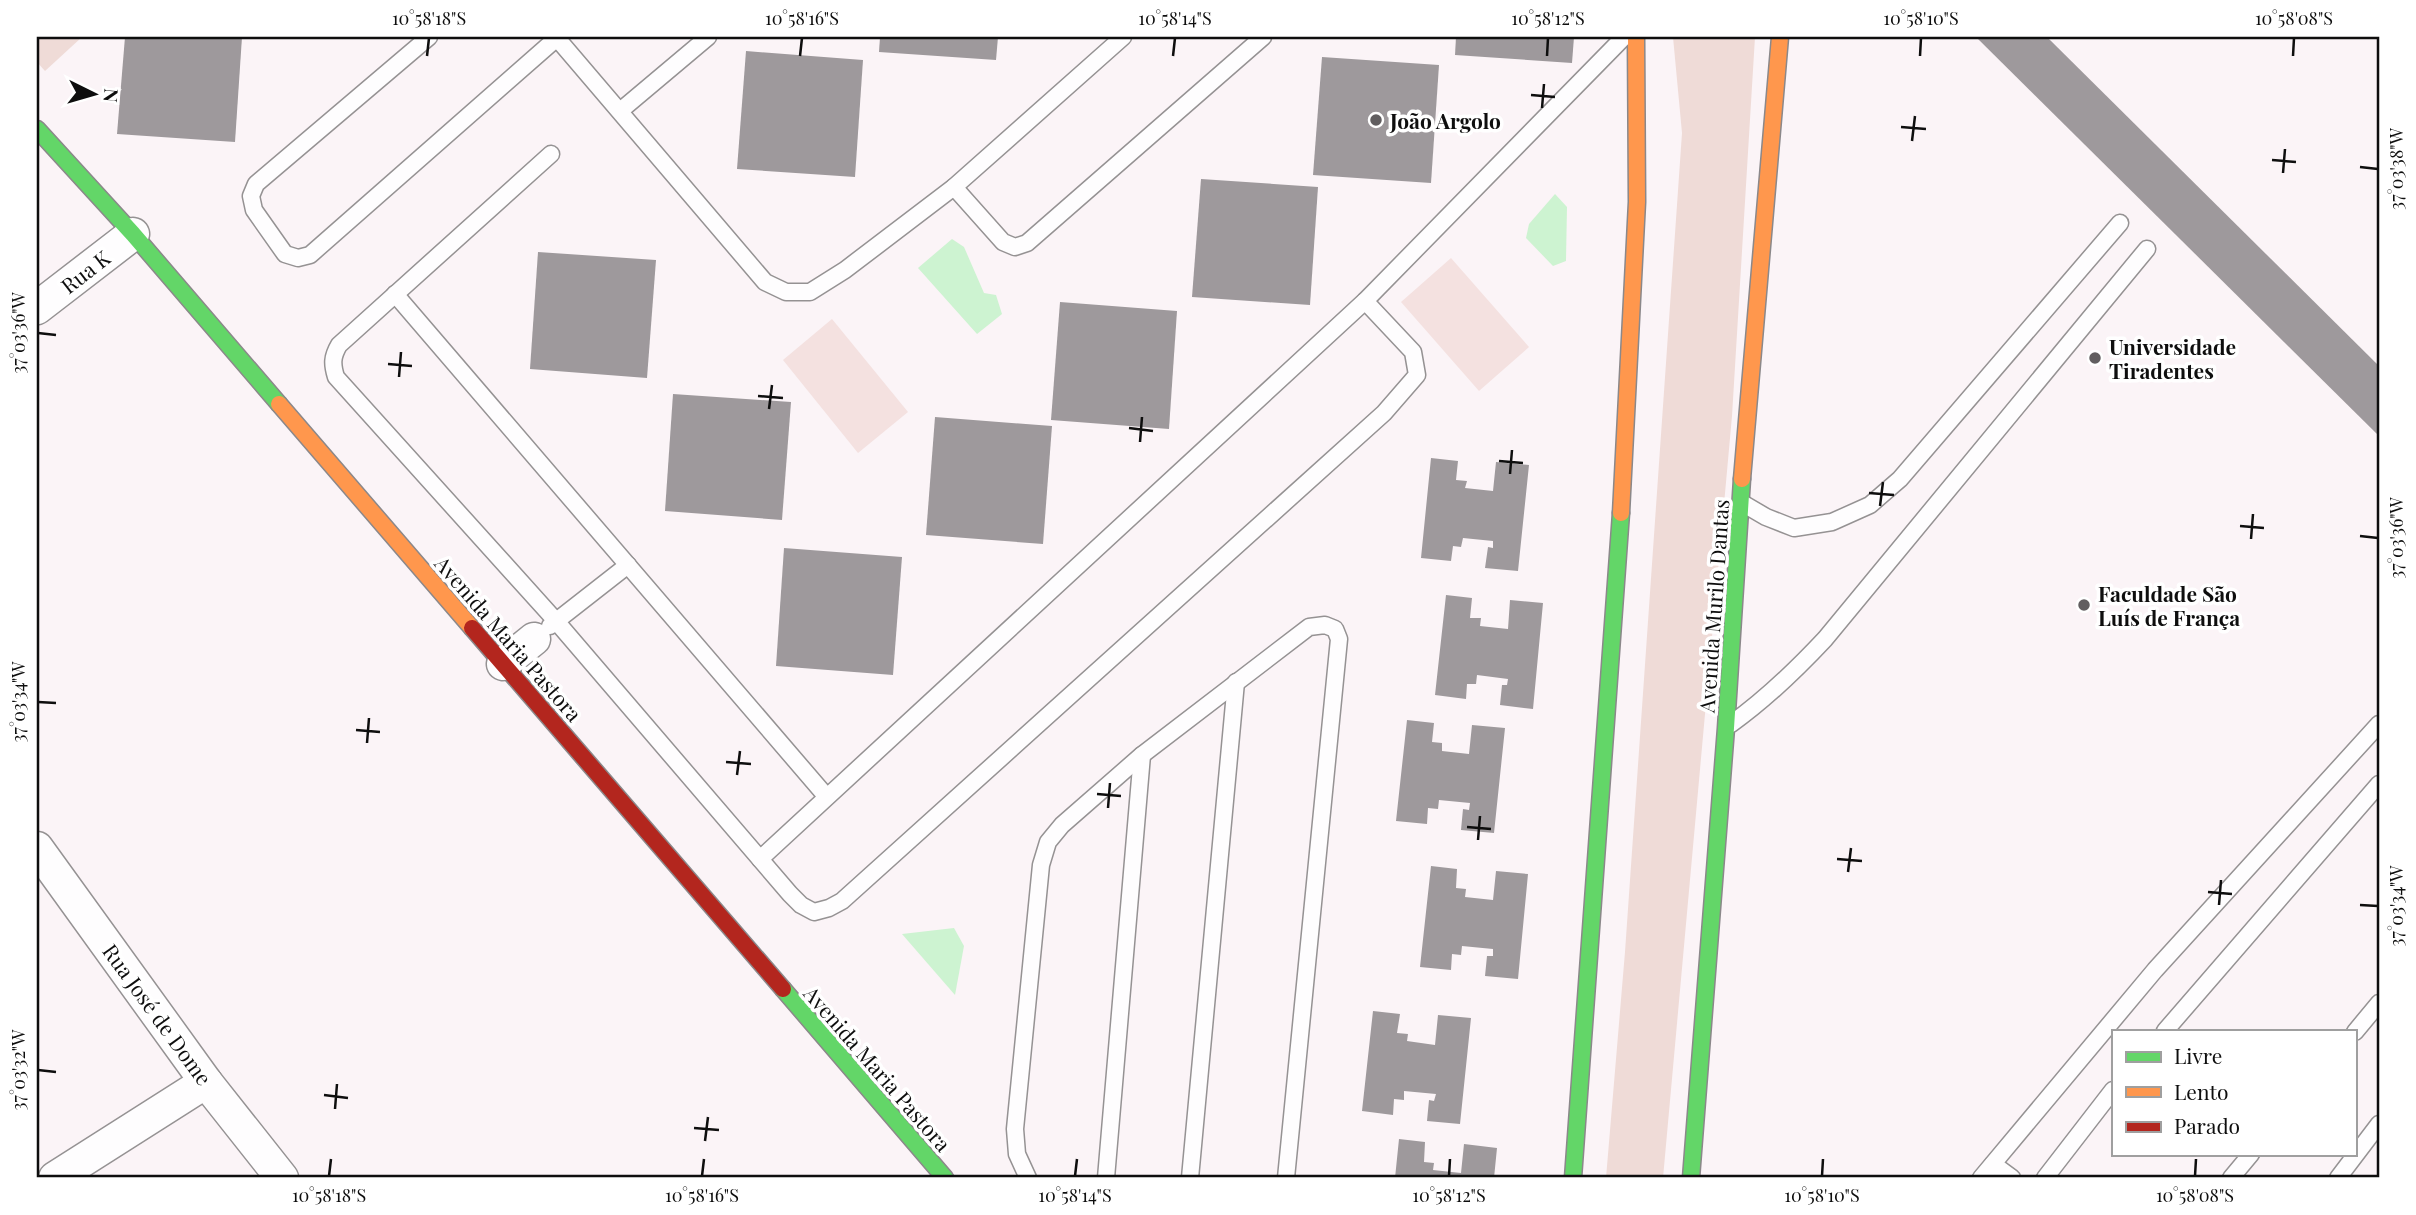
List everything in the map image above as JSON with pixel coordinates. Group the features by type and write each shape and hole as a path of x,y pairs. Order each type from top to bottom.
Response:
{"main road":[{"path":"1573,1178 1626,449 1637,202 1636,37"},
{"name":"Avenida Murilo Dantas","path":"1692,1176 1740,501 1780,37"},
{"name":"Avenida Maria Pastora","path":"37,129 133,234 946,1178"}],"street":[{"name":"Rua K","path":"37,308 133,234"},
{"path":"503,664 545,630"},
{"name":"Rua José de Dome","path":"37,848 206,1082 282,1178"},
{"path":"55,1178 206,1082"}],"lane":[{"path":"429,37 256,184 251,196 254,210 285,254 298,258 310,255 557,37 765,282 786,292 810,292 845,270 954,187 1123,37"},
{"path":"620,111 708,37"},
{"path":"954,187 1003,242 1015,247 1027,243 1263,37"},
{"path":"760,859 1365,301 1624,37"},
{"path":"551,154 339,345 333,355 332,365 336,377 545,630 801,905 814,912 842,901 1384,413 1417,375 1413,352 1365,301"},
{"path":"1740,501 1766,517 1794,528 1832,522 1870,505 1900,479 2120,223"},
{"path":"1726,727 1757,706 1785,682 1825,639 2147,249"},
{"path":"395,294 826,796"},
{"path":"545,630 628,565"},
{"path":"1028,1178 1017,1154 1016,1129 1041,865 1048,842 1062,825 1142,755 1309,627 1325,625 1335,629 1339,639 1286,1178"},
{"path":"1190,1178 1236,682"},
{"path":"1981,1178 2155,970 2379,724"},
{"path":"1106,1178 1142,755"},
{"path":"2166,1030 2379,784"},
{"path":"2356,1031 2379,1003"},
{"path":"2045,1178 2112,1091"},
{"path":"2356,1154 2379,1124"},
{"path":"2231,1178 2249,1156"},
{"path":"2338,1178 2355,1156"},
{"path":"1993,1164 2012,1178"}],"shaded area":[{"path":"37,37 82,37 45,71 37,62"},
{"path":"1673,37 1755,37 1732,416 1663,1178 1606,1178 1625,952 1682,133"},
{"path":"1555,194 1567,207 1566,261 1553,266 1526,238 1529,224"},
{"path":"952,239 964,247 984,293 996,295 1002,314 977,334 918,268"},
{"path":"1451,258 1529,347 1479,391 1401,302"},
{"path":"832,319 908,412 858,453 783,360"},
{"path":"954,928 964,946 955,995 902,934"}],"building":[{"path":"125,37 242,37 235,142 117,134"},
{"path":"880,37 998,37 996,60 879,52"},
{"path":"1456,37 1574,37 1572,63 1455,55"},
{"path":"1976,37 2047,37 2379,366 2379,436"},
{"path":"746,51 863,60 855,177 737,169"},
{"name":"João Argolo","path":"1322,57 1439,65 1431,183 1313,175"},
{"path":"1201,179 1318,187 1310,305 1192,297"},
{"path":"538,252 656,260 647,378 530,369"},
{"path":"1060,302 1177,311 1169,429 1051,420"},
{"path":"673,394 791,402 782,520 665,511"},
{"path":"935,417 1052,426 1043,544 926,535"},
{"path":"1431,458 1458,461 1456,480 1467,481 1465,488 1493,491 1496,462 1529,465 1518,571 1485,568 1488,547 1493,548 1493,541 1463,538 1461,547 1453,546 1451,561 1421,558"},
{"path":"784,548 902,557 893,675 776,666"},
{"path":"1446,595 1472,598 1470,618 1481,618 1480,626 1508,629 1510,600 1543,603 1533,709 1500,705 1502,685 1507,685 1508,679 1477,675 1476,684 1467,684 1466,699 1435,695"},
{"path":"1407,720 1434,723 1432,742 1442,743 1442,751 1469,754 1472,725 1505,728 1494,833 1461,830 1463,809 1469,810 1470,803 1439,800 1438,809 1428,808 1427,824 1396,821"},
{"path":"1431,866 1457,869 1456,888 1466,889 1465,897 1493,900 1496,871 1528,874 1518,979 1485,976 1487,956 1493,956 1493,949 1462,946 1461,955 1452,954 1451,970 1420,967"},
{"path":"1373,1011 1400,1014 1397,1033 1408,1034 1407,1041 1435,1045 1438,1015 1471,1018 1460,1124 1427,1121 1429,1100 1434,1101 1436,1094 1404,1091 1404,1100 1394,1099 1393,1115 1362,1111"},
{"path":"1399,1139 1425,1142 1424,1162 1434,1163 1433,1170 1461,1173 1464,1144 1497,1148 1494,1178 1395,1178"}],"traffic: fast":[{"path":"37,129 133,234 279,404"},
{"path":"1691,1178 1726,728 1742,479"},
{"path":"1573,1178 1621,513"},
{"path":"783,989 945,1178"}],"traffic: slow":[{"path":"1621,513 1637,202 1636,37"},
{"path":"1742,479 1780,37"},
{"path":"279,404 472,628"}],"traffic: jam":[{"path":"472,628 783,989"}],"place":[{"name":"João Argolo","path":"1376,120"},
{"name":"Universidade Tiradentes","path":"2095,358"},
{"name":"Faculdade São Luís de França","path":"2084,605"}]}
